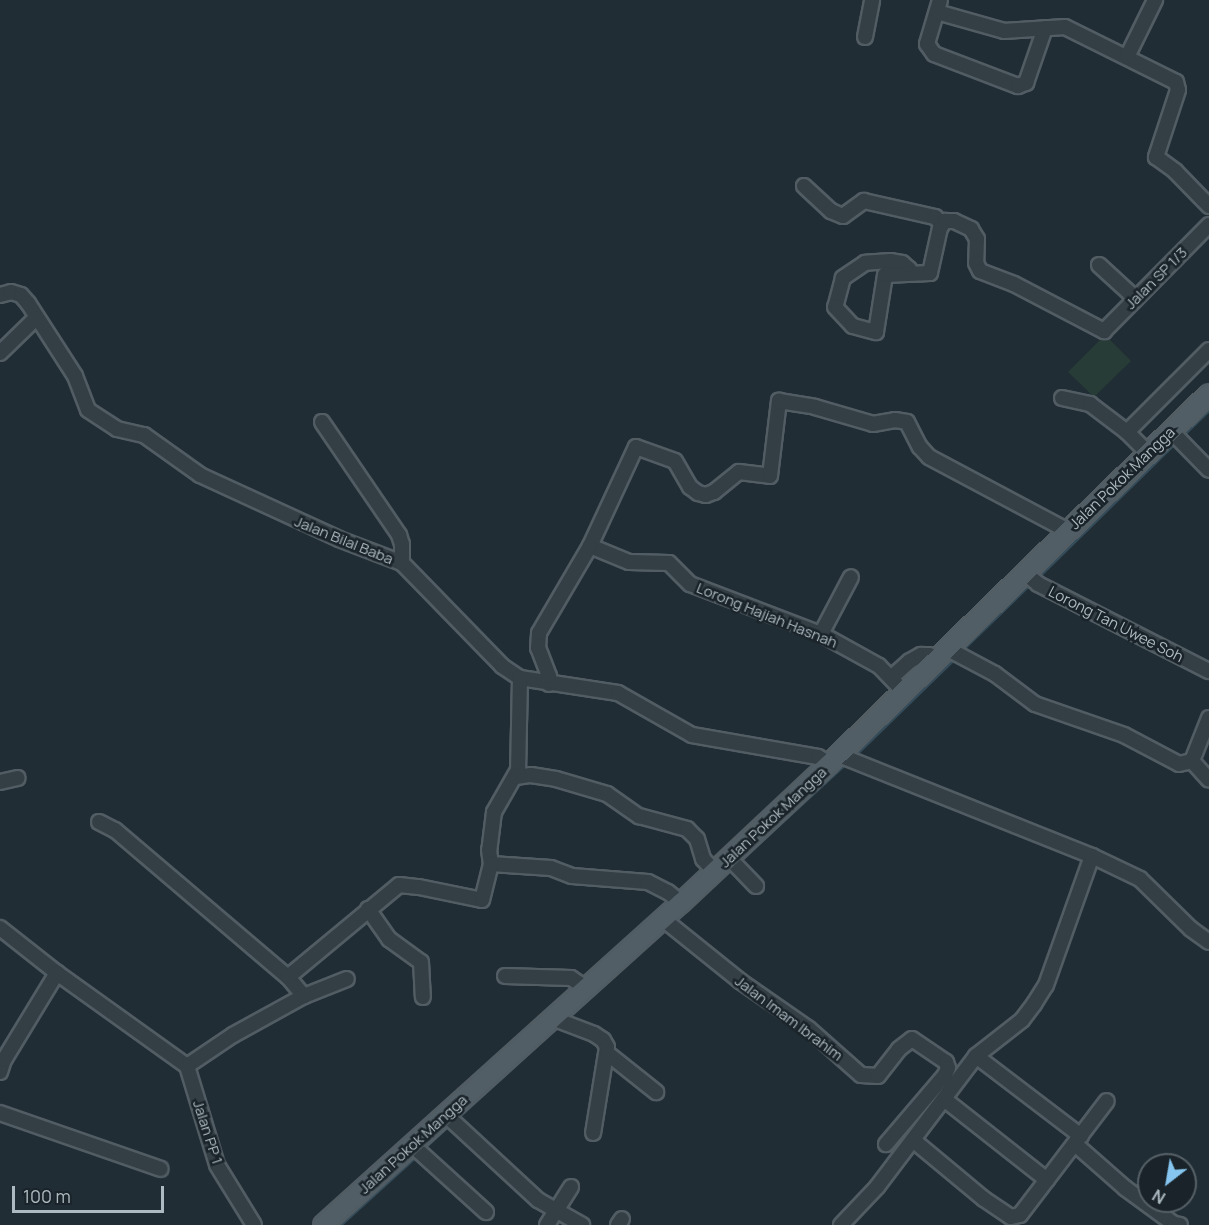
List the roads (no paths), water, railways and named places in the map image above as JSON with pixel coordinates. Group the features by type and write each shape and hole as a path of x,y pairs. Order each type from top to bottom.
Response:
{"main road":[{"name":"Jalan Pokok Mangga","path":"323,1225 417,1149 448,1117 559,1021 586,988 668,924 681,903 714,871 733,862 843,760 904,692 949,655 1030,578 1068,531 1148,453 1176,437 1209,393"}],"street":[{"path":"866,38 872,0"},
{"path":"1127,57 1155,0"},
{"path":"1045,28 1026,83 1018,86 934,54 927,44 938,6 1004,31 1045,28 1065,27 1127,57 1178,86 1156,157 1175,171 1209,206"},
{"path":"804,186 831,211 843,216 864,201 935,217 942,224 930,273 885,275 876,333 853,326 835,307 843,278 865,263 891,261 902,263 909,269 909,273"},
{"name":"Jalan SP 1/3","path":"942,224 954,221 970,229 976,239 976,263 986,276 1014,284 1104,331 1209,225"},
{"path":"1099,265 1135,298"},
{"name":"Jalan Bilal Baba","path":"0,295 11,292 21,295 75,376 88,410 123,431 144,435 200,475 281,514 402,563 501,666 520,678 618,693 692,735 843,760 1092,856 1140,879 1191,929 1209,942"},
{"path":"0,353 36,318"},
{"path":"1127,432 1209,350"},
{"path":"1062,398 1090,404 1127,432 1148,453"},
{"path":"549,684 549,676 538,648 539,633 590,546 636,447 675,461 690,487 706,495 714,492 739,472 770,476 779,401 815,407 873,424 895,420 907,422 920,447 929,457 1068,531"},
{"path":"322,422 399,535 402,544 402,563"},
{"path":"1176,437 1209,470"},
{"name":"Lorong Hajiah Hasnah","path":"590,546 628,562 669,563 690,584 821,634 879,666 904,692"},
{"path":"821,634 851,577"},
{"name":"Lorong Tan Uwee Soh","path":"1030,578 1209,671"},
{"path":"892,677 910,661 921,655 949,655 995,674 1035,704 1112,731 1179,764 1192,761"},
{"path":"288,977 389,891 405,885 482,900 491,864 489,850 494,812 516,777 519,760 520,678"},
{"path":"1192,761 1209,718"},
{"path":"1192,761 1209,780"},
{"path":"516,777 531,775 556,779 607,794 639,816 687,829 697,839 703,859 714,871"},
{"path":"0,782 18,778"},
{"path":"99,822 115,830 288,977 304,996"},
{"path":"841,1225 877,1187 976,1056 1022,1020 1046,985 1092,856"},
{"path":"733,862 756,886"},
{"path":"491,864 551,868 572,876 648,882 668,892 681,903"},
{"path":"368,909 388,939 421,962 423,997"},
{"name":"Jalan Imam Ibrahim","path":"668,924 740,981 809,1029 861,1075 878,1076 898,1049 912,1039 946,1062 948,1068 945,1075 886,1144"},
{"path":"0,928 57,973 187,1066 233,1035 304,996 347,979"},
{"path":"0,1072 4,1060 57,973"},
{"path":"505,976 571,978 586,988"},
{"path":"559,1021 603,1040 607,1053 593,1133"},
{"path":"607,1053 656,1092"},
{"path":"976,1056 1078,1140 1125,1188 1174,1224 1180,1225"},
{"name":"Jalan PP 1","path":"187,1066 217,1165 254,1225"},
{"path":"944,1099 1047,1180"},
{"path":"913,1140 984,1199 1011,1217 1020,1215 1107,1101"},
{"path":"0,1113 161,1169"},
{"path":"448,1117 538,1200 582,1225"},
{"path":"417,1149 486,1212"},
{"path":"547,1225 571,1187"}],"waterway":[{"path":"1182,436 1209,410"},
{"path":"1038,577 1177,441"},
{"path":"960,652 1031,583"},
{"path":"853,757 956,657"},
{"path":"738,862 846,763"},
{"path":"714,885 733,867"},
{"path":"567,1018 640,952"},
{"path":"456,1119 560,1024"},
{"path":"423,1149 449,1125"},
{"path":"340,1225 416,1156"}]}
